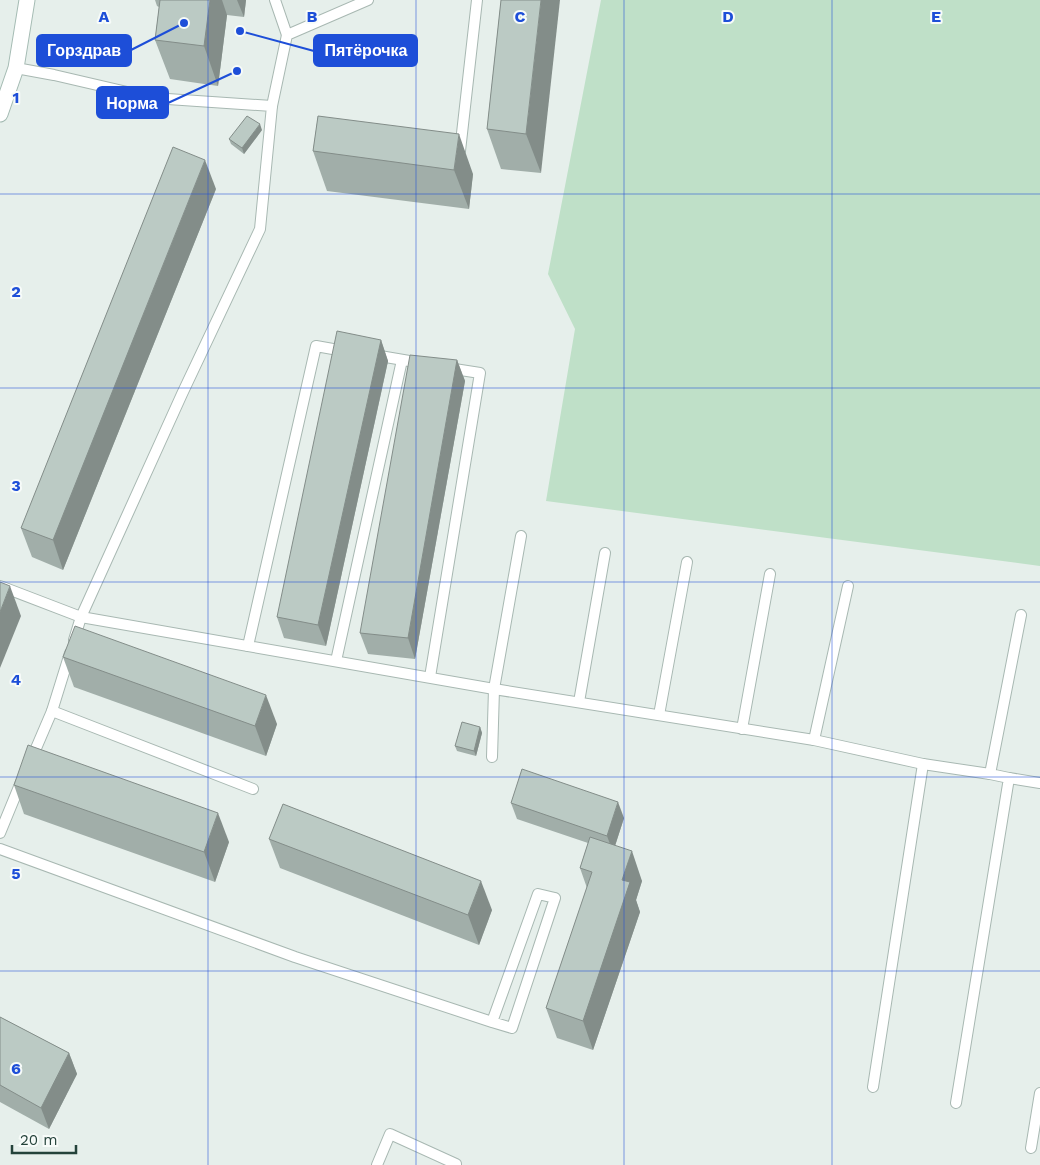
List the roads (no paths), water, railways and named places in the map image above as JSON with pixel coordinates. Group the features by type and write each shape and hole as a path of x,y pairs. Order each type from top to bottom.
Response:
{"main road":[{"path":"0,114 16,68 26,0"}],"lane":[{"path":"0,833 52,711 81,617 182,394 260,229 272,106 287,35 275,0"},
{"path":"287,35 368,0"},
{"path":"460,151 477,0"},
{"path":"16,68 153,98 272,106"},
{"path":"248,646 316,346 480,373 430,677"},
{"path":"336,661 402,360"},
{"path":"492,757 494,689 521,536"},
{"path":"579,702 605,553"},
{"path":"658,715 687,562"},
{"path":"742,729 770,574"},
{"path":"0,586 81,617 494,689 814,740 923,764 1040,783"},
{"path":"814,740 848,586"},
{"path":"990,774 1021,615"},
{"path":"52,711 253,789"},
{"path":"873,1087 923,764"},
{"path":"956,1102 1009,778"},
{"path":"0,849 296,957 492,1022 512,1028 555,898 538,894 492,1022"},
{"path":"1031,1148 1040,1094"},
{"path":"377,1165 390,1134 456,1165"}],"place":[{"name":"Горздрав","path":"184,23"},
{"name":"Пятёрочка","path":"240,31"},
{"name":"Норма","path":"237,71"}]}
